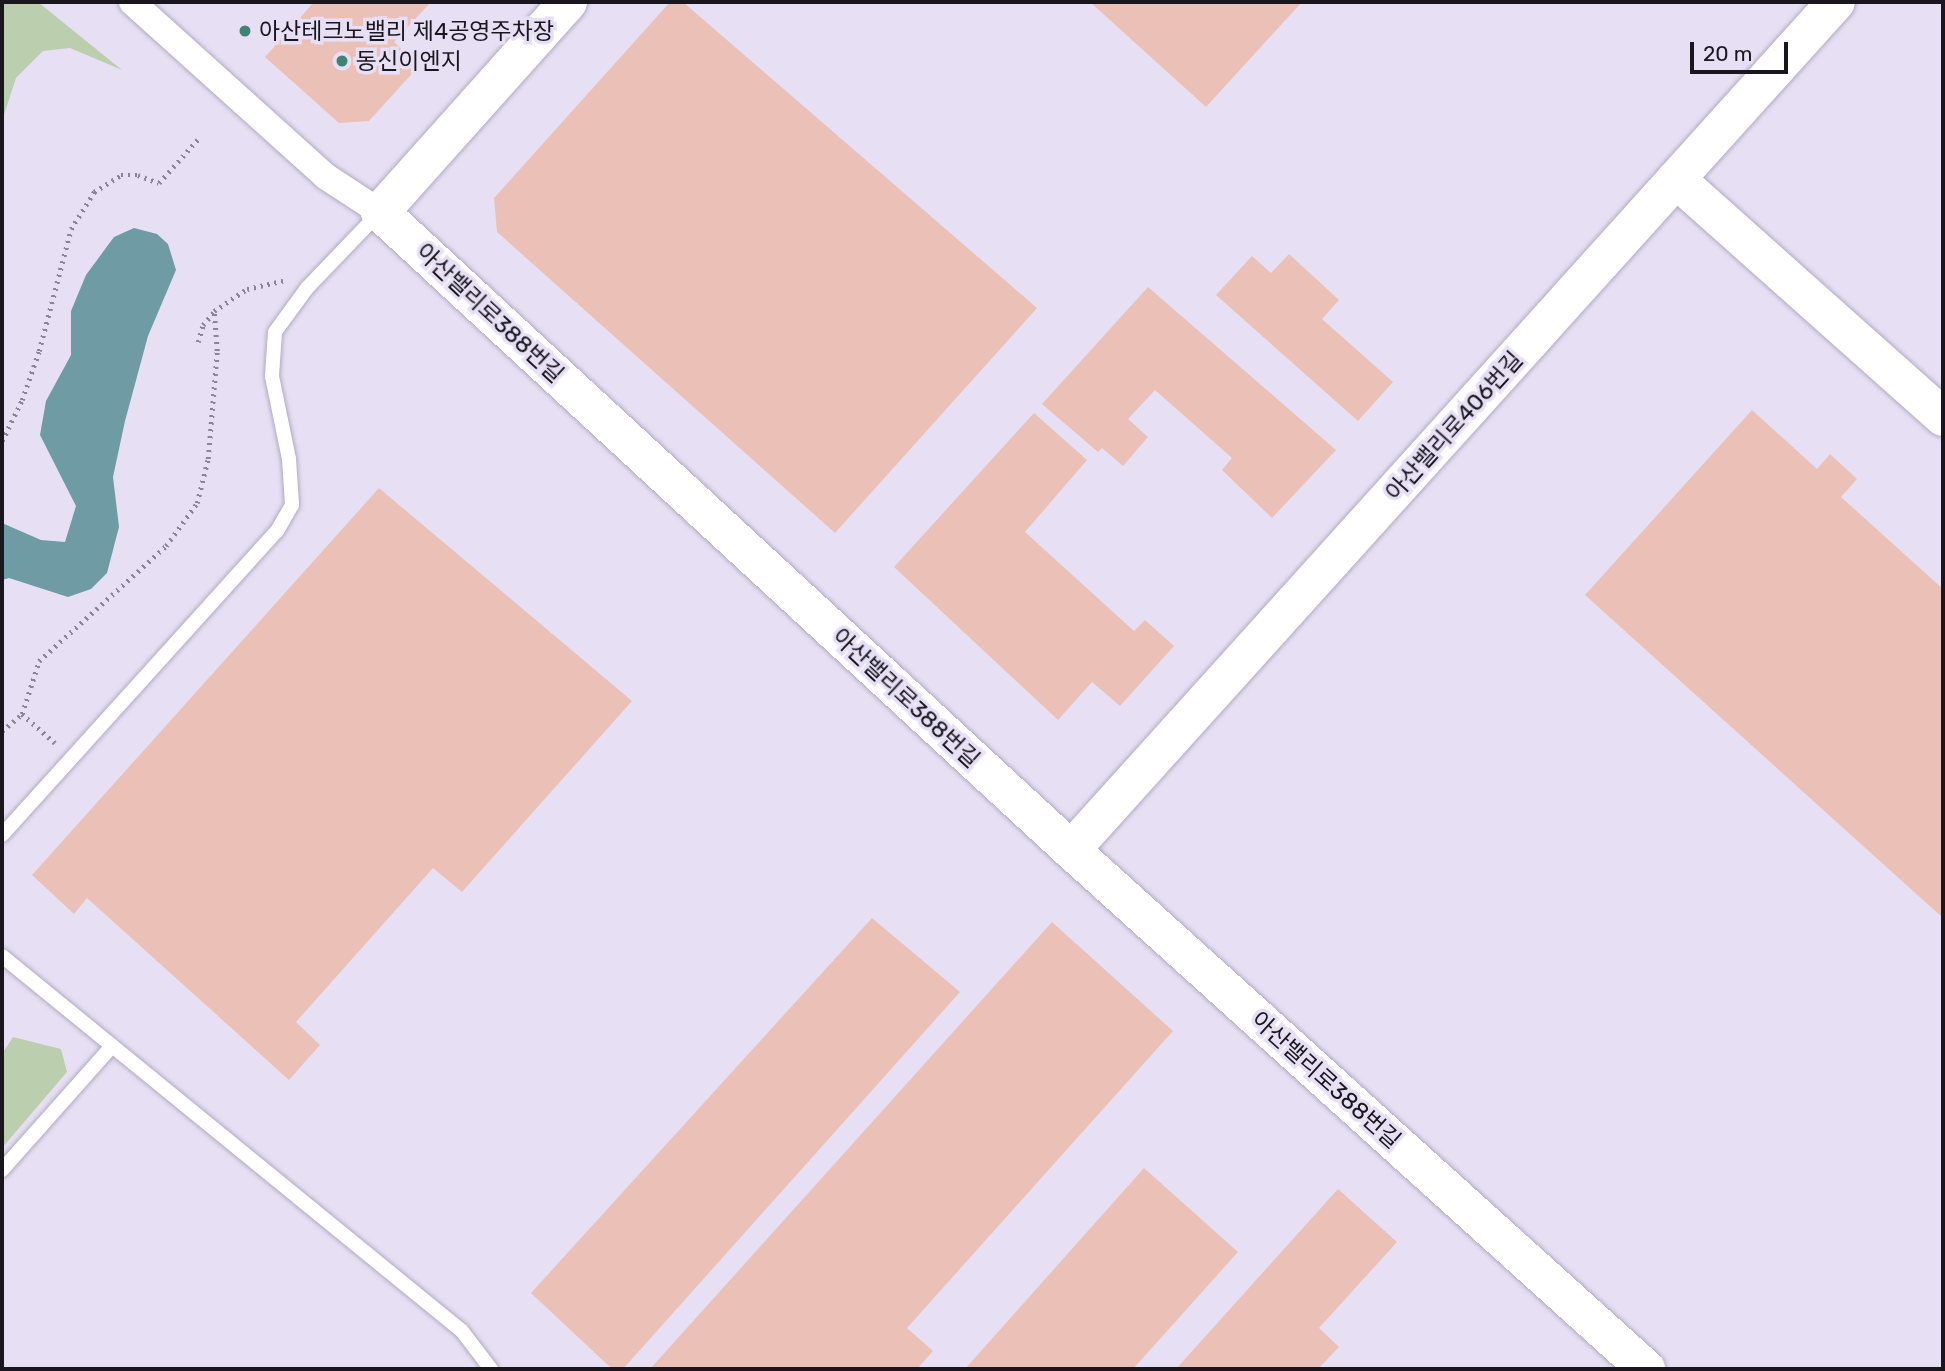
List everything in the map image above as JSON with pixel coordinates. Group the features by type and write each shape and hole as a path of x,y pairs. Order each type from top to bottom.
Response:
{"street":[{"path":"132,2 325,176 380,212 568,2"},
{"name":"아산밸리로406번길","path":"1071,850 1836,2"},
{"path":"1676,179 1943,417"},
{"name":"아산밸리로388번길","path":"380,212 1071,850 1646,1369"}],"lane":[{"path":"2,835 277,531 292,505 289,459 272,376 275,332 307,288 380,212"},
{"path":"2,956 462,1331 491,1369"},
{"path":"2,1170 112,1046"}],"path":[{"path":"2,441 23,400 71,229 94,192 121,175 138,175 159,184 198,139"},
{"path":"198,342 203,325 214,311 247,289 286,281"},
{"path":"2,731 22,713 39,662 166,546 197,503 208,459 217,351 214,311"},
{"path":"22,713 57,746"}],"shaded area":[{"path":"2,2 38,2 122,70 70,48 43,51 16,78 2,121"},
{"path":"134,228 157,234 168,244 176,270 148,336 125,421 113,477 119,527 107,573 91,589 68,597 9,578 2,580 2,523 41,540 65,542 76,506 40,435 46,401 71,355 71,311 86,275 114,237"},
{"path":"13,1037 61,1049 67,1072 2,1148 2,1054"}],"building":[{"name":"동신이엔지","path":"314,2 431,2 394,42 419,66 369,121 339,123 265,57"},
{"path":"670,2 683,2 1037,308 835,533 497,232 494,198"},
{"path":"1090,2 1302,2 1206,107"},
{"path":"1289,254 1339,300 1322,319 1393,382 1358,421 1216,295 1252,256 1271,273"},
{"path":"1148,287 1336,450 1272,518 1222,470 1232,458 1155,390 1128,419 1148,437 1123,466 1102,448 1098,452 1042,404"},
{"path":"1752,410 1817,469 1830,454 1857,479 1841,497 1943,589 1943,918 1585,595"},
{"path":"1034,413 1087,460 1025,532 1134,631 1145,620 1174,646 1120,706 1092,682 1058,720 894,567"},
{"path":"379,488 632,701 462,892 433,868 296,1022 320,1045 289,1080 87,898 74,914 32,875"},
{"path":"872,918 960,992 623,1369 612,1369 531,1293"},
{"path":"1052,922 1173,1031 907,1328 933,1351 917,1369 650,1369"},
{"path":"1144,1168 1238,1252 1133,1369 965,1369"},
{"path":"1338,1189 1397,1242 1319,1328 1339,1347 1318,1369 1176,1369"}],"place":[{"name":"아산테크노밸리 제4공영주차장","path":"245,31"},
{"name":"동신이엔지","path":"342,61"}]}
